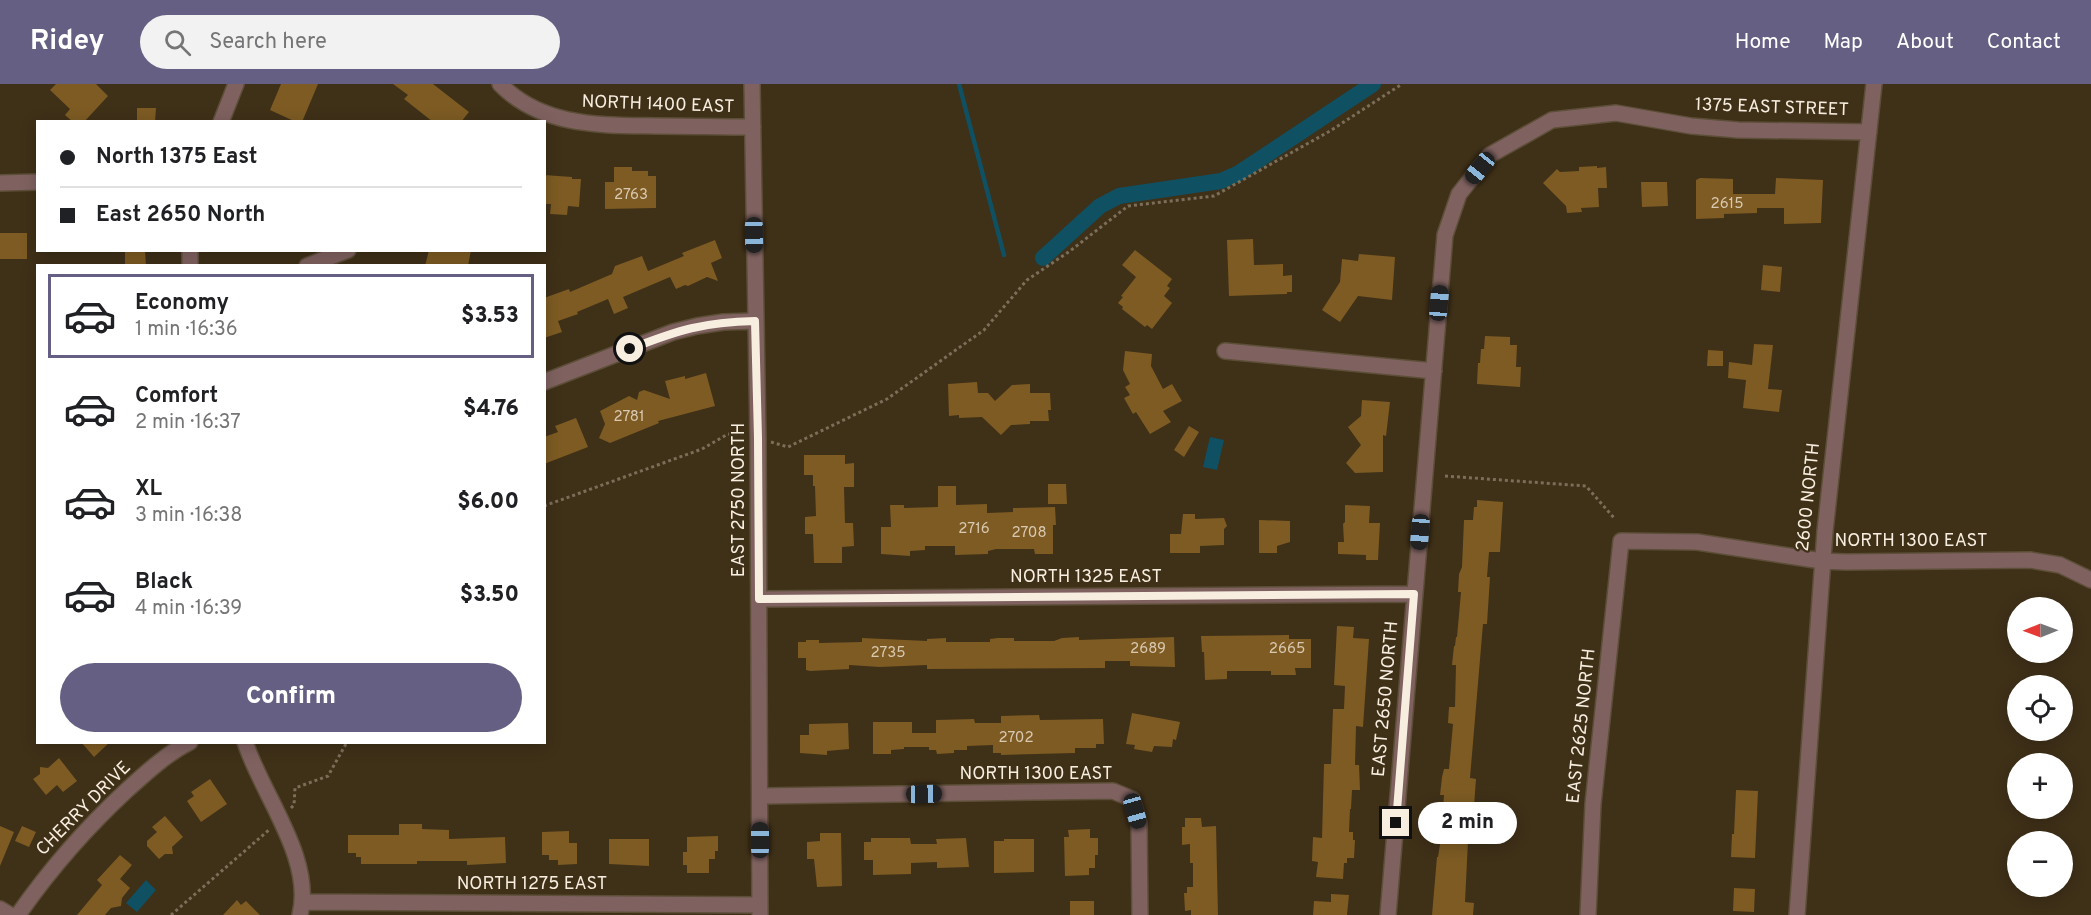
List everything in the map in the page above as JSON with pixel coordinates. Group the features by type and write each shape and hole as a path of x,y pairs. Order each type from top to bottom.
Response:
{"street":[{"path":"222,120 235,84"},
{"name":"NORTH 1400 EAST","path":"500,84 511,95 534,109 563,120 584,123 753,127"},
{"name":"EAST 2750 NORTH","path":"752,84 758,438 760,910"},
{"name":"2600 NORTH","path":"1797,915 1822,561 1874,84"},
{"name":"1375 EAST STREET","path":"1445,236 1459,194 1491,155 1552,120 1616,113 1691,126 1738,130 1869,132"},
{"path":"0,183 36,182"},
{"name":"EAST 2650 NORTH","path":"1388,915 1445,236"},
{"path":"312,264 343,252"},
{"path":"546,381 673,332 723,322 755,321"},
{"path":"1225,351 1434,371"},
{"name":"NORTH 1300 EAST","path":"1621,541 1697,542 1822,561 2030,560 2060,566 2085,575 2091,580"},
{"name":"EAST 2625 NORTH","path":"1588,915 1593,804 1621,541"},
{"name":"NORTH 1325 EAST","path":"759,599 1414,594"},
{"name":"CHERRY DRIVE","path":"18,915 68,849 99,816 141,777 176,749 186,744"},
{"path":"246,744 290,840 300,874 302,908"},
{"name":"NORTH 1300 EAST","path":"760,796 1113,791 1132,799 1139,824 1140,915"},
{"name":"NORTH 1275 EAST","path":"302,908 760,910"},
{"path":"0,909 10,915"}],"path":[{"path":"546,505 702,449 728,434 741,433 788,447 887,399 984,330 1028,280 1128,206 1214,196 1330,131 1402,84"},
{"path":"1444,476 1586,486 1614,518"},
{"path":"171,915 281,819 294,805 295,788 328,776 346,744"}],"water":[{"path":"1210,437 1224,440 1217,470 1203,467"},
{"path":"146,880 156,890 137,912 126,903"}],"building":[{"path":"56,84 96,84 108,96 86,120 71,120 65,115 70,109 50,90"},
{"path":"281,84 318,84 303,120 292,120 270,110"},
{"path":"393,84 433,84 469,112 463,120 430,120 404,99 408,95"},
{"path":"137,108 156,108 155,120 137,120"},
{"path":"1597,166 1597,168 1606,167 1607,188 1598,188 1599,207 1581,208 1582,212 1567,213 1566,206 1543,183 1557,169 1560,172 1579,171 1579,167"},
{"path":"614,167 632,167 632,171 648,171 648,176 656,176 656,208 605,209 605,182 614,182"},
{"path":"546,175 581,179 579,207 568,206 567,215 550,214 551,204 546,204"},
{"path":"1700,178 1733,179 1733,194 1775,194 1776,178 1823,180 1821,223 1784,224 1784,208 1757,208 1757,213 1724,214 1724,218 1696,219 1696,180"},
{"path":"1641,182 1667,182 1668,206 1642,207"},
{"path":"0,233 27,233 27,259 0,259"},
{"path":"1253,239 1254,265 1283,264 1283,276 1292,275 1292,292 1229,296 1227,240"},
{"path":"715,240 722,258 711,263 718,281 707,277 676,289 670,277 623,297 628,308 614,314 608,299 558,321 562,332 546,337 546,297 569,289 570,292 612,274 615,266 642,256 648,271 684,256 682,253"},
{"path":"1135,250 1172,279 1167,286 1170,288 1164,296 1172,303 1152,329 1147,325 1145,327 1122,309 1123,307 1118,303 1136,277 1122,265"},
{"path":"125,252 145,252 146,264 125,264"},
{"path":"428,252 471,252 468,264 426,264"},
{"path":"1359,254 1395,257 1392,300 1358,296 1340,322 1322,310 1340,282 1342,259 1358,261"},
{"path":"1763,265 1782,267 1780,292 1761,290"},
{"path":"1485,336 1510,337 1510,345 1517,345 1516,367 1521,367 1520,387 1477,384 1478,363 1480,363 1481,349 1484,349"},
{"path":"1754,344 1773,345 1768,389 1782,390 1779,412 1743,408 1746,380 1728,378 1729,362 1752,365"},
{"path":"1708,350 1723,351 1723,366 1707,366"},
{"path":"1125,351 1152,354 1151,366 1163,389 1172,384 1182,401 1163,411 1171,422 1150,434 1136,412 1133,414 1124,398 1130,395 1125,387 1130,384 1123,370"},
{"path":"706,373 715,406 658,421 659,423 610,443 599,438 605,424 600,411 629,396 637,400 639,392 644,390 670,399 665,381 685,376 685,379"},
{"path":"977,382 978,393 988,393 995,401 1012,385 1030,384 1030,393 1050,393 1049,421 1030,421 1030,424 1011,425 1001,435 982,417 949,416 948,384"},
{"path":"1362,400 1390,402 1386,436 1383,435 1383,472 1355,473 1346,463 1361,445 1348,427 1361,416"},
{"path":"576,418 588,447 546,463 546,436 558,432 555,426"},
{"path":"1189,426 1199,432 1184,457 1174,450"},
{"path":"804,455 845,455 845,464 854,463 854,487 844,487 845,523 853,523 854,546 842,547 842,563 814,563 813,534 805,534 805,517 816,516 815,486 813,486 813,475 804,475"},
{"path":"1048,484 1066,484 1067,504 1048,504"},
{"path":"938,486 956,486 956,505 987,504 987,513 1013,512 1013,508 1055,507 1053,554 1035,554 1034,549 996,549 988,551 988,554 955,555 955,546 925,546 925,550 910,551 910,556 881,554 881,527 891,527 890,505 904,505 904,508 938,507"},
{"path":"1477,500 1503,502 1500,552 1489,552 1487,624 1483,624 1470,778 1476,779 1473,820 1469,820 1465,902 1474,903 1473,915 1432,915 1444,795 1440,795 1444,769 1449,769 1453,724 1448,723 1449,707 1455,707 1456,665 1452,665 1461,592 1458,592 1459,574 1462,567 1464,520 1473,520"},
{"path":"1345,505 1370,506 1369,523 1380,523 1378,560 1366,560 1366,555 1338,554 1338,542 1344,542"},
{"path":"1183,514 1195,514 1195,519 1224,518 1227,526 1224,529 1224,545 1200,546 1200,553 1170,553 1170,534 1181,534"},
{"path":"1259,520 1290,521 1290,542 1277,546 1277,553 1259,553"},
{"path":"1337,626 1354,627 1353,638 1369,639 1363,727 1356,726 1355,765 1359,765 1360,790 1352,790 1350,809 1349,832 1353,832 1353,840 1355,840 1354,858 1347,858 1347,863 1344,863 1343,879 1316,877 1318,862 1312,861 1313,837 1322,838 1324,764 1331,764 1333,709 1344,709 1345,686 1334,685"},
{"path":"1289,635 1289,639 1311,639 1311,668 1295,668 1296,675 1271,675 1271,671 1227,671 1227,679 1205,680 1201,636"},
{"path":"1079,637 1079,640 1174,637 1175,667 1130,666 1130,661 1105,661 1105,668 927,669 927,665 880,667 849,665 849,669 810,671 806,670 806,658 798,658 798,642 806,642 806,640 819,640 819,643 862,642 862,638 927,641 927,639 946,638 946,642 990,642 990,639 998,638 1014,638 1014,641 1054,641"},
{"path":"1132,713 1180,722 1172,747 1154,746 1152,752 1134,749 1135,745 1126,744"},
{"path":"1039,715 1040,720 1103,719 1104,744 1096,744 1096,748 1075,748 1075,753 1001,755 1001,753 993,753 993,745 967,746 967,750 954,750 954,753 937,754 936,750 929,750 929,747 904,747 904,749 891,750 891,754 873,754 873,722 912,722 912,733 936,733 936,720 974,719 975,723 1001,723 1001,716"},
{"path":"848,723 849,749 827,751 827,755 800,753 800,735 809,735 809,724"},
{"path":"83,744 108,744 94,757"},
{"path":"59,758 77,781 63,792 57,785 46,795 33,779 40,774 40,767 48,768"},
{"path":"210,779 227,804 201,822 187,801 194,796 191,792"},
{"path":"1736,790 1758,791 1755,858 1731,857"},
{"path":"165,816 183,837 172,847 173,854 165,854 159,859 147,846 147,841 157,832 152,827"},
{"path":"1185,818 1201,818 1202,827 1216,826 1218,915 1191,915 1191,910 1185,911 1184,893 1187,893 1187,887 1193,887 1193,863 1190,863 1190,844 1182,845 1182,827 1185,827"},
{"path":"399,824 422,824 422,829 449,830 449,839 505,837 506,863 467,865 467,861 417,861 417,864 361,864 361,857 356,857 356,853 348,853 348,835 399,835"},
{"path":"0,826 14,832 0,866"},
{"path":"22,826 36,832 29,847 15,841"},
{"path":"1090,829 1090,838 1098,838 1095,868 1089,868 1089,875 1065,876 1064,837 1069,837 1068,830"},
{"path":"569,831 569,843 577,843 577,864 558,865 558,860 549,860 549,855 542,855 542,832"},
{"path":"820,833 841,833 842,886 817,887 814,859 807,859 807,842 820,841"},
{"path":"718,836 718,851 715,851 715,859 709,859 709,873 687,873 687,865 683,865 683,852 687,852 687,837"},
{"path":"871,838 910,838 911,844 937,844 936,839 966,838 969,867 937,868 937,862 911,863 911,874 873,875 873,860 864,860 864,842 871,842"},
{"path":"609,839 649,839 649,866 609,864"},
{"path":"1004,839 1034,839 1034,872 994,873 994,841 1004,841"},
{"path":"120,855 132,865 120,879 130,888 122,898 121,906 111,908 105,915 77,915 102,885 97,880"},
{"path":"1734,888 1755,889 1754,912 1733,911"},
{"path":"1331,894 1349,895 1347,915 1313,915 1314,901 1331,902"},
{"path":"237,900 241,905 246,901 260,915 223,915"},
{"path":"1070,901 1094,901 1094,915 1070,915"}],"waterway":[{"path":"959,84 1004,255"},
{"path":"1043,258 1100,206 1119,196 1221,181 1239,173 1373,84"}],"route":[{"path":"630,349 673,332 697,326 755,321 759,599 1414,594 1396,823"}]}
